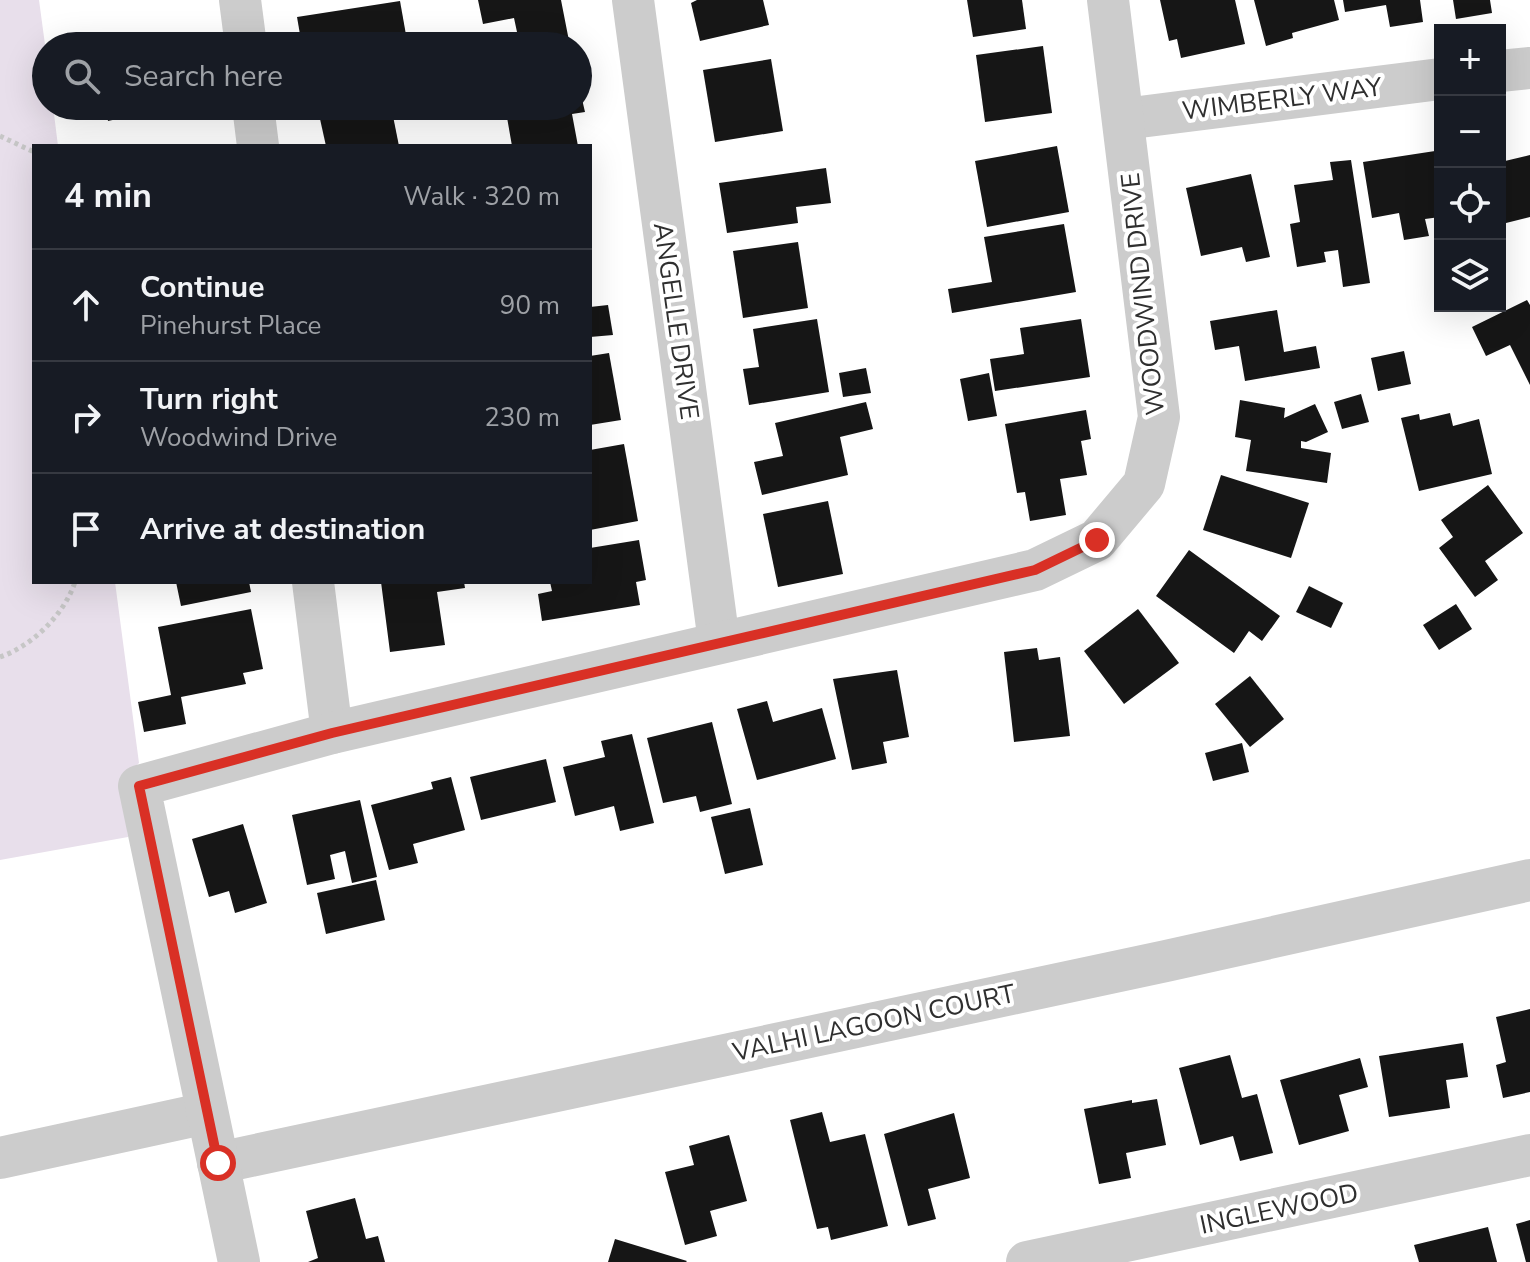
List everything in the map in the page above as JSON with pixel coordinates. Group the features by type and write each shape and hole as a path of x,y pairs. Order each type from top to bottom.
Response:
{"street":[{"path":"240,0 244,32"},
{"name":"ANGELLE DRIVE","path":"633,0 719,642"},
{"name":"WOODWIND DRIVE","path":"207,1113 139,786 332,733 1035,570 1097,540 1144,484 1159,417 1108,0"},
{"path":"1506,70 1530,68"},
{"name":"WIMBERLY WAY","path":"1124,119 1434,80"},
{"path":"255,120 258,144"},
{"path":"313,584 332,733"},
{"name":"VALHI LAGOON COURT","path":"218,1163 1151,965 1530,880"},
{"path":"0,1158 207,1113 239,1262"},
{"name":"INGLEWOOD","path":"1027,1262 1530,1155"}],"path":[{"path":"0,136 32,151"},
{"path":"0,657 31,640 56,616 74,584"}],"shaded area":[{"path":"0,0 39,0 43,32 32,32 32,120 55,120 58,144 32,144 32,584 115,584 139,763 124,778 128,837 0,860"}],"building":[{"path":"478,0 561,0 567,32 517,32 514,18 483,24"},
{"path":"697,0 763,0 769,25 700,41 691,3"},
{"path":"967,0 1022,0 1026,29 973,37"},
{"path":"1160,0 1235,0 1245,44 1181,58 1177,39 1169,41"},
{"path":"1254,0 1334,0 1339,20 1292,33 1293,38 1266,46"},
{"path":"1343,0 1420,0 1423,22 1390,27 1386,5 1345,12"},
{"path":"1453,0 1490,0 1492,13 1456,19"},
{"path":"400,1 406,32 300,32 297,17"},
{"path":"1043,46 1052,113 985,122 976,55"},
{"path":"771,59 783,131 715,142 703,70"},
{"path":"320,120 394,120 399,144 326,144"},
{"path":"507,120 573,120 578,144 512,144"},
{"path":"1057,146 1069,212 987,227 975,161"},
{"path":"1434,151 1434,218 1425,219 1429,236 1404,240 1399,213 1372,218 1363,162"},
{"path":"1530,155 1530,217 1506,223 1506,161"},
{"path":"1351,160 1370,283 1343,287 1338,250 1324,252 1326,262 1297,267 1290,224 1300,222 1294,185 1333,180 1330,162"},
{"path":"826,168 831,203 796,207 798,223 727,233 719,183"},
{"path":"1251,174 1270,257 1246,262 1242,247 1201,256 1186,188"},
{"path":"1064,224 1076,292 952,313 948,289 992,282 984,237"},
{"path":"798,242 808,308 743,318 733,251"},
{"path":"1527,300 1530,305 1530,385 1510,345 1486,356 1472,327"},
{"path":"608,305 613,335 592,337 592,307"},
{"path":"1277,310 1284,352 1316,346 1320,368 1245,381 1239,346 1215,350 1210,321"},
{"path":"817,319 829,392 749,405 743,369 759,367 753,329"},
{"path":"1081,319 1090,377 995,391 990,359 1024,354 1020,328"},
{"path":"1404,351 1411,384 1378,391 1371,358"},
{"path":"609,353 621,420 592,425 592,356"},
{"path":"866,368 871,393 843,397 839,373"},
{"path":"989,373 997,416 968,421 960,379"},
{"path":"1361,394 1369,422 1342,429 1334,402"},
{"path":"1240,400 1285,408 1284,418 1315,404 1328,432 1306,442 1301,441 1301,448 1331,453 1327,483 1246,471 1251,440 1235,437"},
{"path":"866,402 873,429 840,437 848,475 762,495 754,462 783,456 775,423"},
{"path":"1086,410 1091,439 1081,441 1087,475 1060,479 1066,515 1030,521 1025,492 1017,493 1005,424"},
{"path":"1450,413 1453,426 1479,419 1492,474 1419,491 1401,418 1419,414 1420,420"},
{"path":"624,444 638,521 592,530 592,450"},
{"path":"1221,475 1309,503 1291,558 1203,530"},
{"path":"1488,485 1523,533 1485,561 1498,580 1475,597 1439,548 1453,537 1441,520"},
{"path":"828,501 843,574 778,587 763,514"},
{"path":"639,540 646,580 636,582 640,605 542,621 538,594 552,591 550,584 592,584 592,548"},
{"path":"1189,550 1280,616 1262,641 1249,631 1234,653 1156,596"},
{"path":"176,584 249,584 251,592 181,606"},
{"path":"381,584 464,584 465,588 437,592 445,645 390,652"},
{"path":"1309,586 1343,603 1331,628 1296,612"},
{"path":"1456,604 1472,629 1439,650 1423,625"},
{"path":"251,609 263,669 243,673 246,684 181,697 186,724 144,732 138,702 171,695 158,627"},
{"path":"1138,609 1179,663 1124,704 1084,651"},
{"path":"1037,648 1039,660 1060,657 1070,736 1014,742 1004,652"},
{"path":"897,670 909,737 883,742 887,763 852,770 833,679"},
{"path":"1250,676 1284,719 1250,747 1215,704"},
{"path":"767,701 773,722 822,708 836,759 757,780 737,709"},
{"path":"712,722 732,804 700,812 696,796 663,803 647,738"},
{"path":"632,734 654,823 620,831 614,806 575,816 563,767 605,757 601,741"},
{"path":"1242,743 1249,772 1213,781 1205,753"},
{"path":"546,759 556,802 481,820 470,777"},
{"path":"451,777 465,830 413,844 418,863 389,870 371,805 433,789 431,782"},
{"path":"360,800 377,877 352,883 345,851 330,855 335,879 307,885 292,815"},
{"path":"750,808 763,865 725,874 711,817"},
{"path":"243,824 267,903 235,913 229,891 209,897 192,839"},
{"path":"376,880 385,920 326,934 317,893"},
{"path":"1530,1009 1530,1092 1503,1098 1496,1065 1506,1062 1496,1017"},
{"path":"1463,1043 1468,1077 1446,1080 1450,1108 1389,1117 1379,1056"},
{"path":"1230,1055 1242,1098 1257,1094 1273,1153 1240,1161 1233,1136 1200,1145 1179,1068"},
{"path":"1360,1058 1368,1087 1339,1095 1349,1131 1299,1145 1280,1080"},
{"path":"1157,1099 1166,1145 1126,1153 1131,1178 1099,1184 1084,1109 1132,1100 1132,1103"},
{"path":"822,1112 830,1142 865,1134 888,1226 831,1240 828,1227 817,1229 790,1120"},
{"path":"954,1113 970,1178 928,1189 936,1219 908,1226 884,1134"},
{"path":"729,1135 747,1201 710,1211 717,1236 685,1245 665,1172 694,1165 689,1146"},
{"path":"355,1198 366,1239 378,1236 385,1262 308,1262 318,1258 306,1211"},
{"path":"1530,1220 1530,1262 1526,1262 1516,1224"},
{"path":"1488,1227 1497,1262 1419,1262 1414,1245"},
{"path":"615,1239 687,1261 608,1262"}],"route":[{"path":"218,1163 139,786 332,733 1035,570 1097,540"}]}
